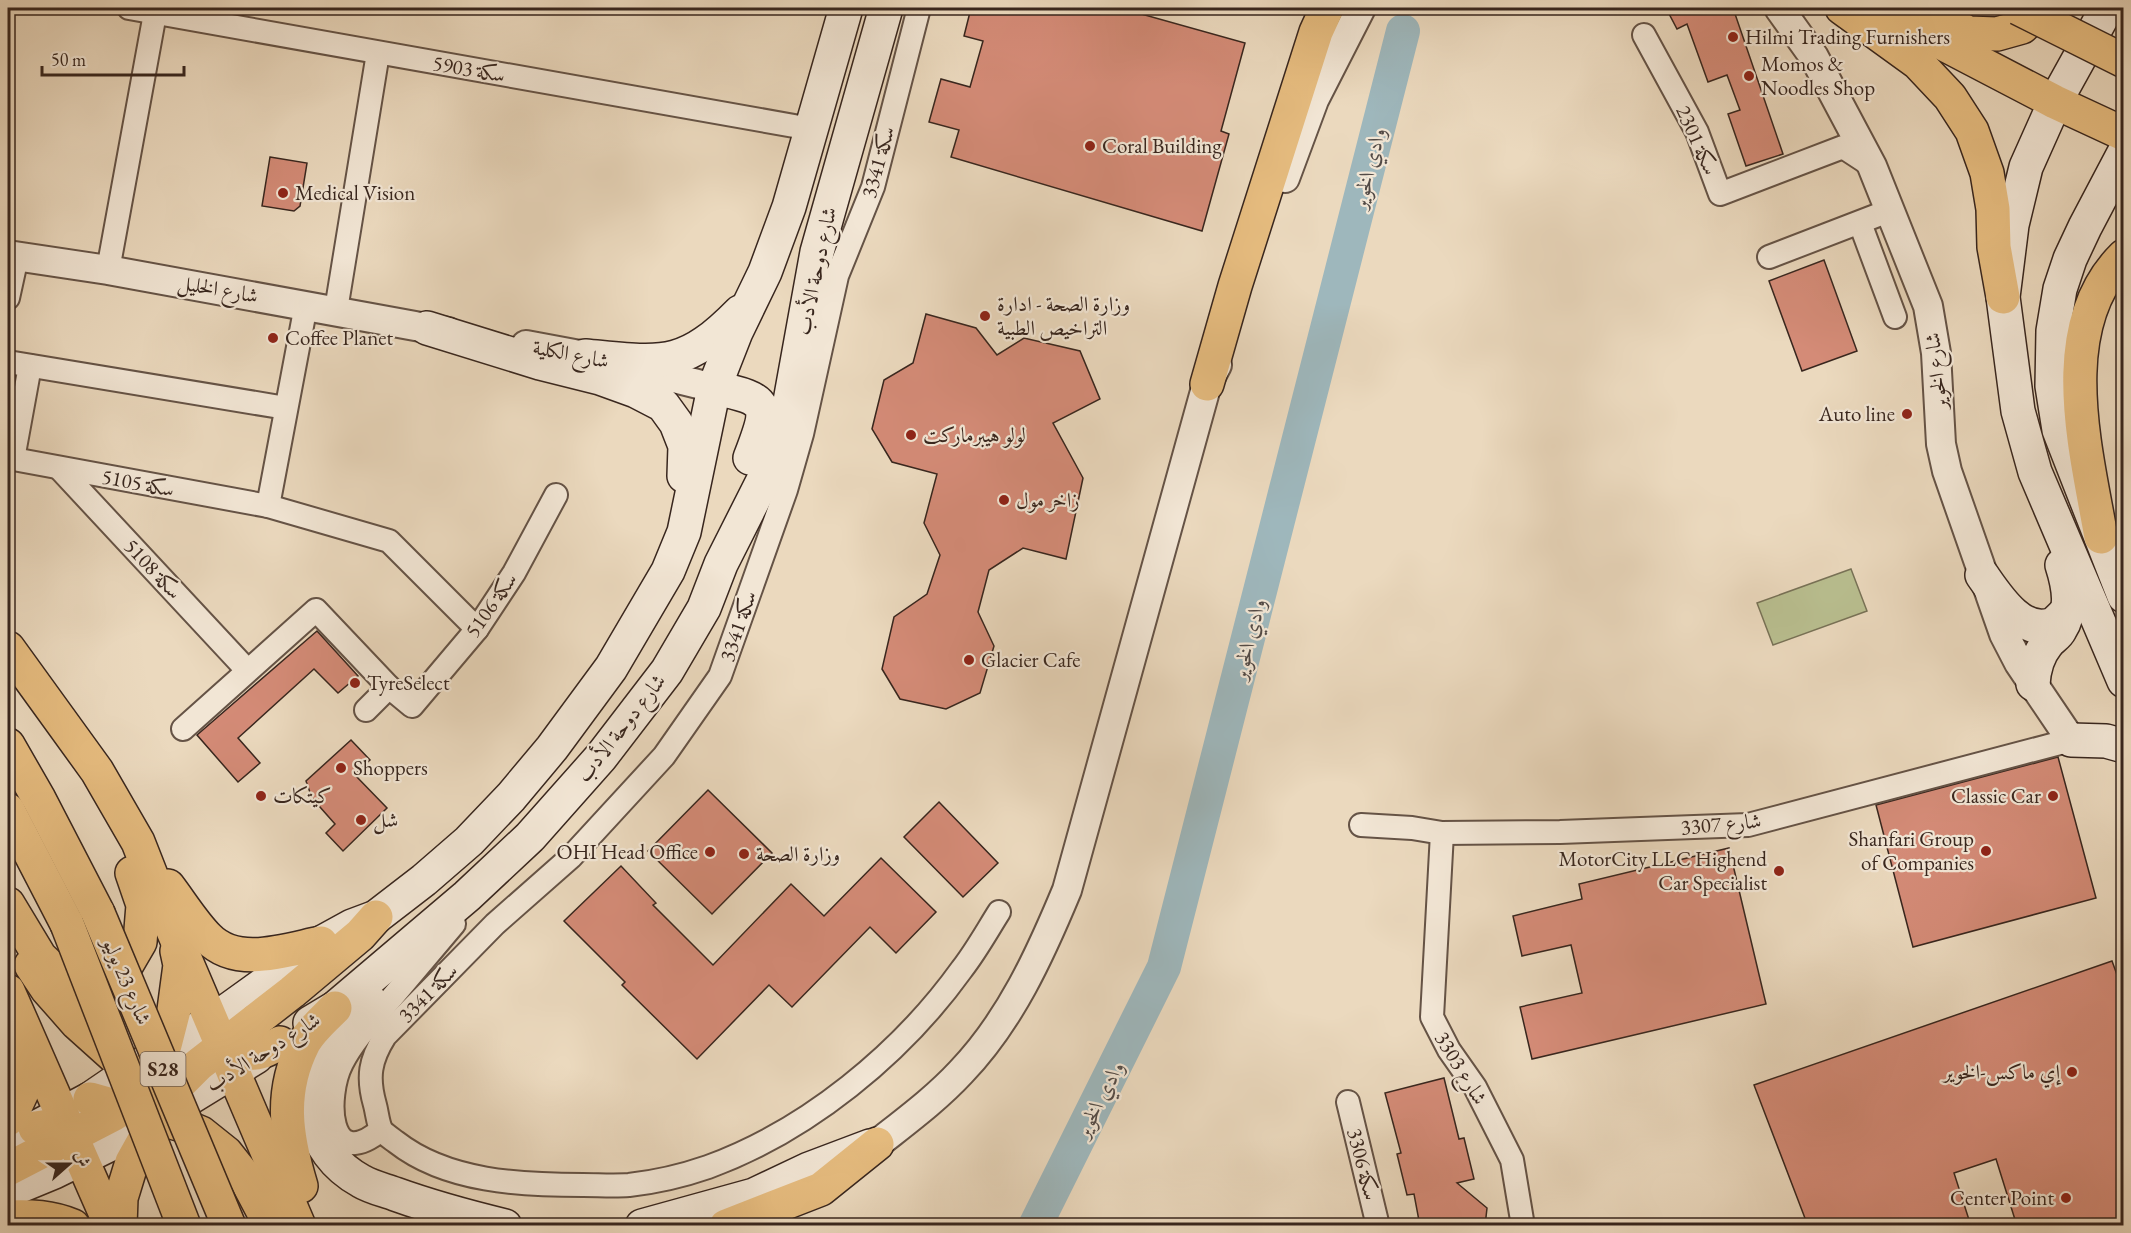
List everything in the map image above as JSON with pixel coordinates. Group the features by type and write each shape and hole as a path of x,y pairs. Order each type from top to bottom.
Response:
{"main road":[{"name":"شارع دوحة الأدب","path":"211,1061 321,943 352,926 376,917 469,841 511,797 552,748 610,668 651,601 668,571 684,532 714,388 736,332 765,272 789,207 846,8"},
{"name":"شارع دوحة الأدب","path":"145,1068 211,1061 280,1042 335,1008 461,910 601,757 667,670 704,608 721,564 776,455 789,407 817,252 886,8"},
{"path":"1207,384 1217,320 1232,254 1302,8"},
{"path":"1207,384 1242,264 1316,32 1327,8"},
{"path":"1842,8 1918,63 1950,97 1972,131 1989,185 1993,209 1994,247 2018,411 2070,598 2060,630 2040,653 2034,669 2033,684"},
{"path":"1875,8 2055,102 2124,134"},
{"path":"1900,8 1927,11 1968,33 1997,34 2022,27 2042,8"},
{"path":"2018,8 2124,61"},
{"path":"2003,297 2012,225 2026,167 2055,102 2107,8"},
{"path":"2124,153 2070,260 2060,289 2053,331 2052,386 2059,430 2124,596"},
{"path":"2101,537 2081,423 2083,334 2094,296 2110,270 2124,256"},
{"path":"585,356 649,362 669,360 691,352 712,339 752,299"},
{"path":"427,328 540,363 600,378 663,405 676,423 685,446 684,532"},
{"path":"714,388 744,393 756,400 763,410 763,423 746,469 721,564"},
{"path":"684,532 701,499 719,422 726,413 734,410 741,411 748,416 751,425 746,469"},
{"path":"2035,472 2124,681"},
{"path":"1982,575 2012,612 2025,622 2040,626 2053,624 2067,611"},
{"path":"8,648 97,771 138,842 209,940 231,952 264,954 321,943"},
{"path":"8,904 40,957 60,976 78,985 106,980 126,966 140,942 143,905 124,851 32,683"},
{"path":"2071,740 2106,741 2124,746"},
{"name":"شارع 23 يوليو","path":"8,745 39,799 98,913 229,1226"},
{"name":"شارع 23 يوليو","path":"8,810 67,924 184,1226"},
{"path":"138,842 171,926 211,1061 299,1226"},
{"path":"461,910 347,1022 331,1041 320,1063 314,1084 312,1104 315,1130 326,1151 340,1167 363,1182 462,1216 505,1226"},
{"path":"117,1225 121,1198 132,1162 171,1092 360,935 376,917"},
{"path":"8,1169 58,1128 145,1068 165,1045 174,1010 180,965 171,926"},
{"path":"8,928 47,989 77,1023 145,1068 154,1082 211,1061"},
{"path":"9,995 25,1059 23,1090 58,1128 131,1134 157,1118"},
{"path":"9,995 58,1128 117,1225"},
{"path":"313,1226 291,1155 285,1108 293,1073 305,1041 335,1008"},
{"path":"257,1019 242,1036 243,1050 254,1053 265,1051 280,1042"},
{"path":"58,1128 157,1118 201,1133 226,1153 245,1177 270,1226"},
{"path":"8,1191 54,1172 58,1128"},
{"path":"642,1226 754,1195 809,1169 878,1144"},
{"path":"726,1226 821,1189 878,1144"},
{"path":"117,1225 144,1170 158,1153 177,1147 193,1147 218,1166 270,1226"},
{"path":"8,1217 35,1216 73,1226"}],"street":[{"name":"سكة 5903","path":"129,8 156,10 378,53 811,129"},
{"name":"سكة 3341","path":"461,910 361,1034 341,1065 335,1089 332,1118 338,1135 350,1143 361,1144 381,1130 369,1082 375,1051 385,1036 495,924 571,857 664,756 720,676 786,490 802,434 837,276 873,187 919,8"},
{"path":"878,1144 962,1072 997,1028 1040,954 1067,890 1207,384 1236,326 1283,184 1314,100 1361,8"},
{"name":"شارع الخوير","path":"1779,8 1814,57 1872,166 1891,210 1928,306 1936,354 1941,444 1947,471 1982,575 2004,634 2033,684 2071,740"},
{"path":"108,270 156,10"},
{"name":"سكة 2301","path":"1644,35 1697,132 1720,194 1843,147 1872,166"},
{"path":"336,310 378,53"},
{"path":"838,172 873,187"},
{"path":"1769,257 1891,210"},
{"path":"1860,223 1895,317"},
{"path":"8,298 12,256"},
{"name":"شارع الخليل","path":"12,256 108,270 427,328"},
{"path":"268,506 306,305"},
{"name":"شارع الكلية","path":"427,328 585,356 714,388"},
{"path":"8,362 286,408"},
{"path":"10,458 30,366"},
{"name":"سكة 5105","path":"10,458 268,506 389,541 477,629"},
{"name":"سكة 5108","path":"59,468 247,670"},
{"name":"سكة 5106","path":"389,687 411,706 477,629 514,573 556,495"},
{"path":"183,729 316,610 389,687 366,710"},
{"name":"3307 شارع","path":"1361,825 1412,828 1442,833 1560,832 1748,825 2071,740"},
{"name":"3303 شارع","path":"1442,833 1432,1017 1449,1050 1475,1087 1512,1160 1523,1226"},
{"path":"381,1130 406,1149 442,1167 480,1177 542,1185 628,1185 673,1178 708,1167 737,1155 788,1127 838,1096 878,1062 919,1021 962,969 999,912"},
{"name":"سكة 3306","path":"1348,1102 1378,1226"}],"green space":[{"path":"1851,569 1867,611 1773,645 1757,603"}],"building":[{"path":"971,8 1120,8 1245,43 1221,131 1229,134 1202,231 951,157 959,130 929,122 941,79 970,87 983,41 964,36"},
{"path":"1666,8 1733,8 1783,154 1746,166 1728,114 1740,110 1727,75 1708,82 1687,24 1677,29"},
{"name":"Medical Vision","path":"270,157 307,163 300,206 294,211 262,206"},
{"path":"1824,260 1857,351 1802,371 1769,281"},
{"name":"زاخر مول","path":"926,314 976,328 997,355 1024,338 1080,351 1100,399 1053,423 1083,478 1066,559 1023,548 989,570 978,612 994,646 980,693 946,709 900,699 882,669 894,617 927,594 940,555 924,523 937,474 892,462 872,429 884,380 913,363"},
{"path":"317,631 358,676 338,693 314,669 238,738 260,763 238,782 197,735"},
{"path":"351,740 370,760 354,774 387,808 343,851 326,833 335,824 312,798 306,781"},
{"name":"Shanfari Group of Companies","path":"2058,757 2096,898 1913,947 1876,805"},
{"name":"OHI Head Office","path":"708,790 772,853 712,914 648,851"},
{"path":"939,802 998,863 963,897 904,837"},
{"path":"1729,848 1766,1004 1532,1059 1520,1007 1582,993 1571,945 1522,956 1513,916 1582,899 1579,884"},
{"path":"881,858 936,912 896,953 870,927 792,1007 769,985 697,1059 622,985 625,982 564,921 621,866 656,903 653,905 713,965 791,884 824,916"},
{"path":"2112,961 2124,994 2124,1226 2017,1226 1996,1159 1954,1173 1971,1226 1808,1226 1754,1085"},
{"path":"1444,1078 1459,1139 1464,1138 1474,1179 1457,1183 1487,1208 1485,1226 1420,1226 1414,1194 1407,1195 1397,1154 1401,1153 1385,1093"}],"waterway":[{"name":"وادي الخوير","path":"1035,1226 1164,967 1403,31"}],"place":[{"name":"Hilmi Trading Furnishers","path":"1733,37"},
{"name":"Momos & Noodles Shop","path":"1749,76"},
{"name":"Coral Building","path":"1090,146"},
{"name":"Medical Vision","path":"283,193"},
{"name":"وزارة الصحة - ادارة التراخيص الطبية","path":"985,316"},
{"name":"Coffee Planet","path":"273,338"},
{"name":"Auto line","path":"1907,414"},
{"name":"لولو هيبرماركت","path":"911,435"},
{"name":"زاخر مول","path":"1004,500"},
{"name":"Glacier Cafe","path":"969,660"},
{"name":"TyreSelect","path":"355,683"},
{"name":"Shoppers","path":"341,768"},
{"name":"كيتكات","path":"261,796"},
{"name":"Classic Car","path":"2053,796"},
{"name":"شل","path":"361,820"},
{"name":"Shanfari Group of Companies","path":"1986,851"},
{"name":"OHI Head Office","path":"710,852"},
{"name":"وزارة الصحة","path":"744,854"},
{"name":"MotorCity LLC Highend Car Specialist","path":"1779,871"},
{"name":"إي ماكس-الخوير","path":"2072,1072"},
{"name":"Center Point","path":"2066,1198"}]}
